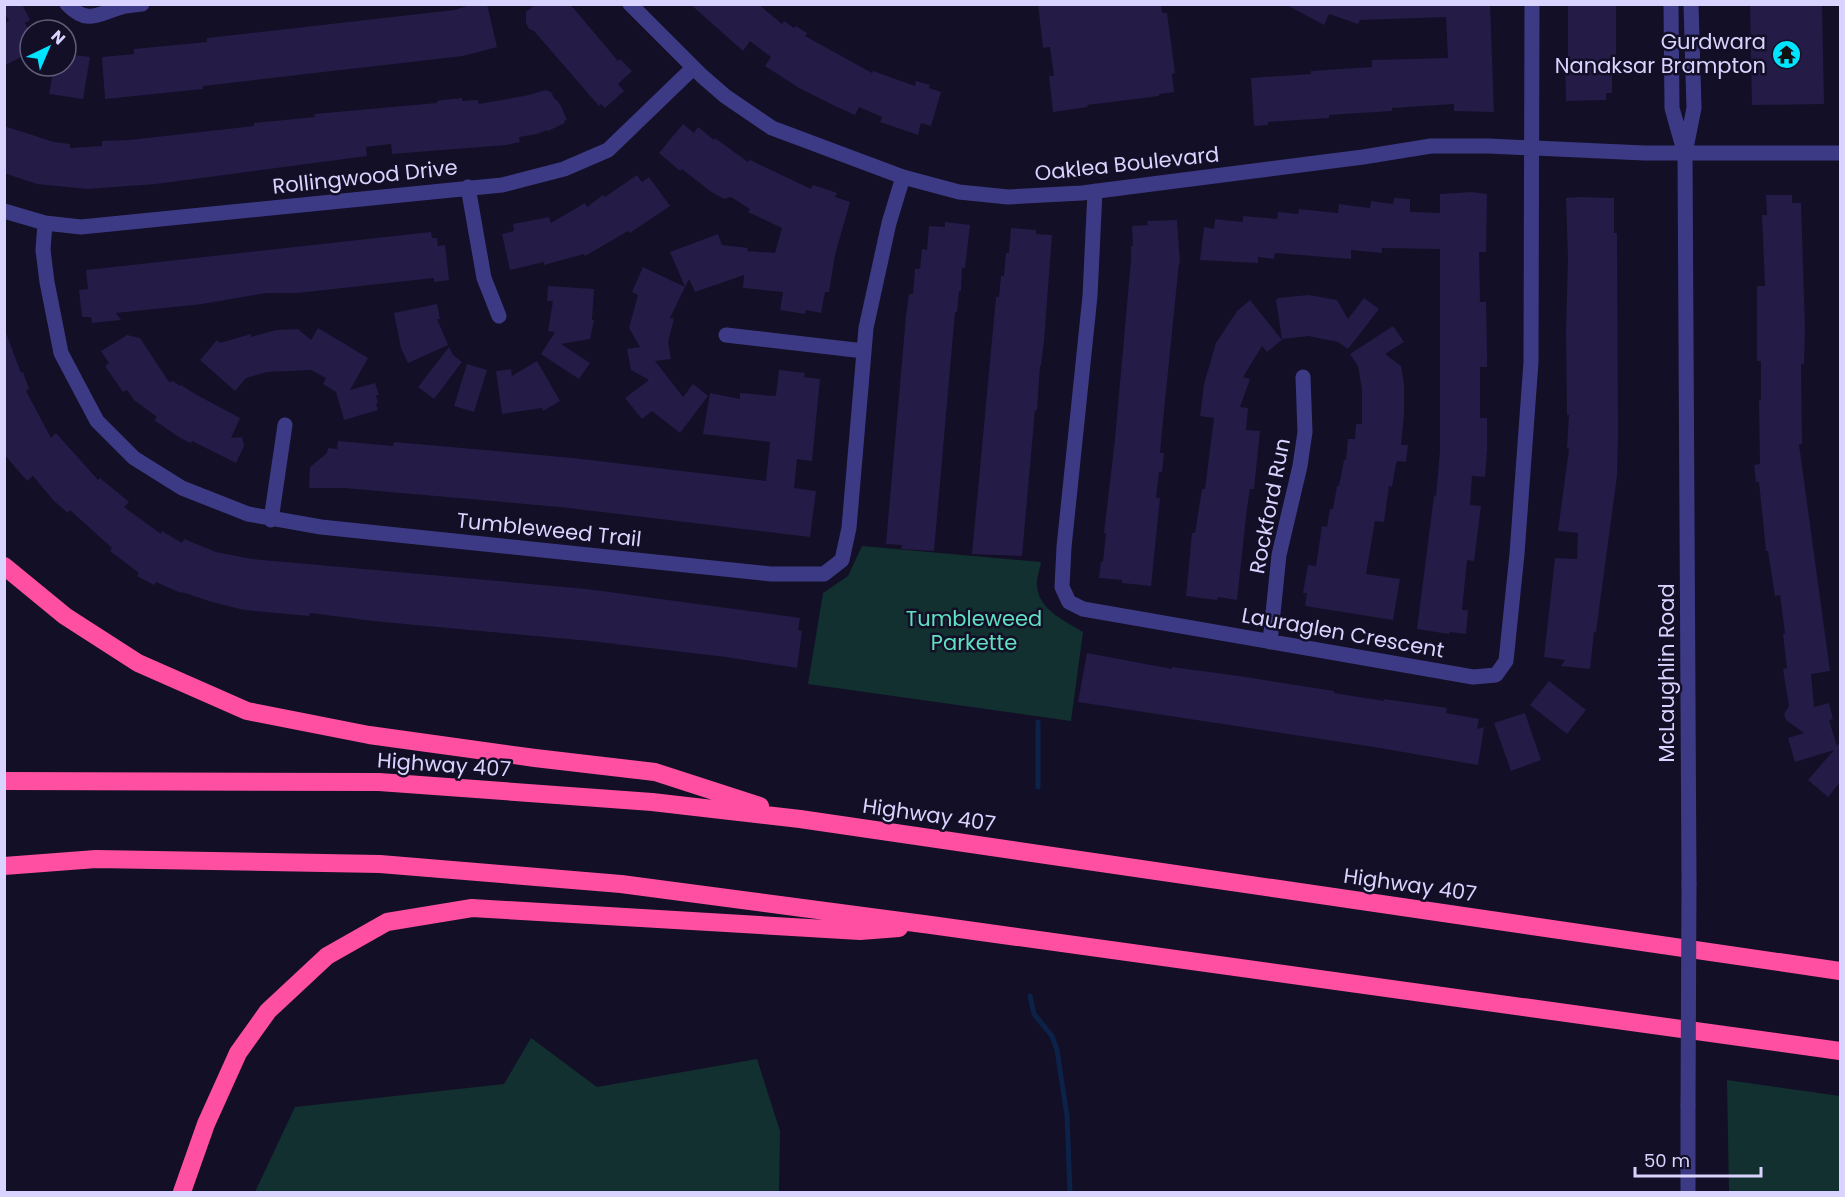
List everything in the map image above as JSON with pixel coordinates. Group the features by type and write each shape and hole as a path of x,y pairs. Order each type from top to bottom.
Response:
{"highway":[{"path":"4,566 65,616 138,663 247,711 369,735 655,772 800,819"},
{"name":"Highway 407","path":"4,781 379,782 652,802 800,819 1840,971"},
{"path":"4,866 96,859 380,864 621,884 1840,1052"},
{"path":"182,1192 206,1124 238,1053 268,1011 327,956 387,922 472,908 860,931 931,925"}],"street":[{"path":"67,4 73,10 94,17 123,7 141,4"},
{"name":"Oaklea Boulevard","path":"630,4 693,68 725,96 771,128 903,177 959,192 1008,197 1095,191 1363,157 1431,146 1685,153 1840,153"},
{"name":"Lauraglen Crescent","path":"1095,191 1090,296 1064,547 1062,587 1069,602 1083,609 1473,677 1496,675 1506,661 1517,554 1531,362 1532,4"},
{"path":"1671,4 1672,108 1685,153"},
{"path":"1685,153 1694,108 1691,4"},
{"name":"Rollingwood Drive","path":"4,211 45,223 81,227 502,185 564,169 608,150 693,68"},
{"name":"McLaughlin Road","path":"1685,153 1689,883 1688,1192"},
{"name":"Tumbleweed Trail","path":"45,223 43,250 61,353 97,421 134,458 182,488 248,514 271,520 321,527 771,574 824,574 842,560 849,528 866,328 889,224 903,177"},
{"path":"468,187 484,278 499,316"},
{"path":"726,335 864,351"},
{"name":"Rockford Run","path":"1270,642 1279,555 1300,466 1305,432 1303,377"},
{"path":"271,520 285,425"}],"green space":[{"name":"Tumbleweed Parkette","path":"862,546 1041,562 1037,583 1042,602 1054,614 1083,632 1071,721 808,684 823,593 848,576"},
{"path":"531,1038 597,1087 757,1059 780,1131 779,1192 255,1192 295,1107 504,1084"},
{"path":"1727,1080 1840,1096 1840,1192 1729,1192"}],"building":[{"path":"4,4 22,4 29,18 18,18 18,58 4,66 4,24 9,21 4,11"},
{"path":"474,4 487,4 497,47 463,56 105,99 102,57 134,54 134,49 207,42 207,38 454,10"},
{"path":"536,4 570,4 618,61 620,59 632,71 618,84 624,91 605,108 601,104 599,106 534,31 529,29 526,23 526,12"},
{"path":"690,4 758,4 782,24 784,21 794,28 796,26 807,33 805,36 872,73 873,71 915,86 916,81 930,85 929,88 941,92 931,126 921,123 918,135 880,122 882,117 859,107 855,115 799,88 765,66 771,57 750,41 743,51"},
{"path":"1038,4 1161,4 1162,13 1167,13 1175,73 1172,74 1174,92 1053,112 1049,76 1054,76 1050,47 1043,48"},
{"path":"1285,4 1490,4 1494,112 1454,111 1454,104 1392,108 1392,111 1329,115 1329,118 1268,122 1268,125 1254,126 1251,78 1372,67 1372,60 1448,58 1446,17 1360,20 1358,24 1329,14 1324,25"},
{"name":"Gurdwara Nanaksar Brampton","path":"1750,4 1822,4 1824,104 1752,105"},
{"path":"1568,5 1616,6 1616,74 1612,74 1612,93 1606,93 1606,100 1566,101 1565,58 1568,58"},
{"path":"78,56 90,57 83,99 49,94 52,78 78,78"},
{"path":"545,90 551,92 561,106 567,120 564,121 565,123 548,131 519,137 520,142 506,145 392,154 391,144 366,147 367,156 156,184 87,189 37,184 4,173 4,126 54,142 70,144 70,148 102,146 102,141 254,126 254,123 315,117 314,114 437,103 437,101 462,98 462,101 478,100 479,104"},
{"path":"683,124 694,133 698,127 748,162 750,160 811,189 813,185 837,193 835,197 850,202 835,255 829,292 825,292 821,313 806,310 805,314 780,310 783,292 743,288 744,275 695,292 689,279 685,287 670,252 718,234 722,245 748,248 747,251 775,253 782,228 748,212 750,209 731,197 724,199 710,191 682,169 680,171 659,153"},
{"path":"637,175 642,182 649,177 670,206 630,233 628,231 585,256 584,254 544,265 544,262 510,270 502,234 514,231 513,224 549,217 551,223 585,203 587,207 603,195 605,197"},
{"path":"1472,192 1487,194 1486,252 1479,252 1480,302 1486,302 1487,353 1487,367 1480,367 1480,418 1487,418 1487,450 1485,477 1472,476 1470,505 1481,506 1474,561 1467,560 1462,610 1468,610 1466,634 1450,632 1449,634 1417,629 1440,451 1440,249 1382,248 1382,253 1351,250 1351,259 1275,253 1274,259 1258,257 1258,263 1200,260 1204,227 1214,229 1215,219 1243,222 1243,216 1277,219 1278,212 1298,214 1299,209 1338,213 1339,204 1370,208 1371,201 1393,204 1394,198 1410,199 1410,212 1440,213 1440,194"},
{"path":"1766,195 1792,195 1792,203 1801,203 1805,329 1804,364 1801,364 1802,444 1799,444 1830,671 1811,674 1814,707 1829,703 1833,719 1829,720 1837,746 1840,742 1840,782 1828,797 1808,780 1834,750 1795,762 1788,738 1804,733 1786,720 1784,714 1789,706 1783,669 1787,668 1783,634 1785,633 1780,595 1775,596 1768,551 1766,551 1759,482 1756,482 1754,465 1760,464 1761,361 1757,361 1757,286 1765,286 1762,215 1767,215"},
{"path":"1566,198 1614,198 1614,233 1617,233 1617,476 1590,669 1561,666 1565,660 1544,657 1555,558 1577,559 1578,533 1558,531 1569,449 1567,448 1569,415 1567,415"},
{"path":"1177,220 1180,264 1160,453 1164,453 1156,498 1160,498 1151,586 1122,583 1122,580 1099,578 1101,562 1103,562 1106,533 1104,533 1115,439 1131,246 1133,246 1132,226 1148,225 1147,221"},
{"path":"945,222 970,225 965,268 962,268 961,291 959,291 957,312 955,312 934,551 901,549 902,545 886,544 906,316 909,294 913,294 915,269 920,269 922,249 927,250 929,226 945,227"},
{"path":"1011,228 1036,230 1036,234 1052,235 1044,341 1037,410 1035,410 1022,556 972,554 996,297 999,297 1001,276 1004,276 1006,253 1009,253"},
{"path":"431,232 432,238 437,238 438,246 445,245 449,280 434,282 434,278 297,293 266,293 202,304 116,313 121,320 92,323 91,317 82,317 79,290 88,289 86,270"},
{"path":"643,267 685,287 670,318 674,319 668,342 671,359 655,361 683,397 693,384 708,396 680,433 652,411 642,419 625,398 649,380 631,370 627,349 640,347 629,328 638,295 632,292"},
{"path":"548,286 594,289 592,320 594,320 590,339 561,344 590,363 579,379 541,354 555,332 548,331 553,301 547,301"},
{"path":"1309,295 1337,300 1348,319 1364,298 1379,309 1348,349 1338,342 1308,336 1282,339 1276,300"},
{"path":"1250,300 1282,340 1267,352 1262,346 1243,377 1250,379 1240,407 1248,408 1246,430 1260,431 1254,489 1250,489 1247,508 1237,600 1186,596 1192,533 1195,533 1202,489 1205,489 1214,418 1200,416 1204,384 1216,343 1237,311"},
{"path":"437,304 440,319 437,319 448,345 408,363 401,348 394,313"},
{"path":"1393,326 1404,342 1385,354 1401,366 1404,384 1404,414 1401,445 1408,445 1406,462 1396,463 1392,487 1389,486 1384,522 1375,521 1366,574 1400,579 1393,620 1305,606 1307,593 1303,593 1308,565 1316,566 1322,526 1327,527 1330,509 1333,509 1337,486 1339,486 1344,460 1346,460 1348,439 1355,439 1356,424 1362,424 1362,389 1358,366 1350,354"},
{"path":"318,328 368,358 350,390 375,383 379,395 376,395 378,410 344,420 336,392 323,384 326,378 311,370 267,372 246,378 235,391 200,360 217,340 220,343 251,334 251,337 276,330 298,329 311,340"},
{"path":"4,333 6,333 21,373 23,372 29,389 26,391 51,438 56,433 98,480 100,478 129,502 124,507 161,534 162,531 182,543 184,539 216,552 252,559 587,589 800,618 798,630 802,631 797,668 590,641 310,613 309,616 244,610 181,593 156,582 154,585 137,576 139,573 110,551 112,548 70,510 68,513 54,501 33,476 27,481 4,454"},
{"path":"127,335 140,338 169,382 173,381 181,385 240,418 231,438 242,437 244,446 236,463 192,441 191,443 180,438 154,420 157,417 134,400 127,390 123,392 105,366 109,363 101,351"},
{"path":"449,347 453,355 462,362 434,399 418,387"},
{"path":"537,361 560,401 543,411 542,408 502,414 496,371 511,369 512,376"},
{"path":"467,364 487,370 474,412 454,406"},
{"path":"779,370 805,373 804,377 820,379 812,461 797,459 794,488 816,491 810,537 560,507 344,488 309,488 310,467 327,453 328,448 337,449 338,441 393,446 394,442 573,458 766,481 770,442 703,434 710,393 740,399 740,393 775,396"},
{"path":"1087,653 1172,669 1172,667 1239,676 1384,701 1384,699 1447,708 1446,713 1479,719 1477,729 1484,727 1478,765 1078,702"},
{"path":"1549,681 1586,710 1567,734 1530,705"},
{"path":"1525,713 1541,760 1511,771 1494,723"}],"waterway":[{"path":"1038,722 1038,787"},
{"path":"1030,996 1034,1014 1052,1036 1057,1050 1067,1116 1070,1192"}],"place":[{"name":"Gurdwara Nanaksar Brampton","path":"1787,54"}]}
